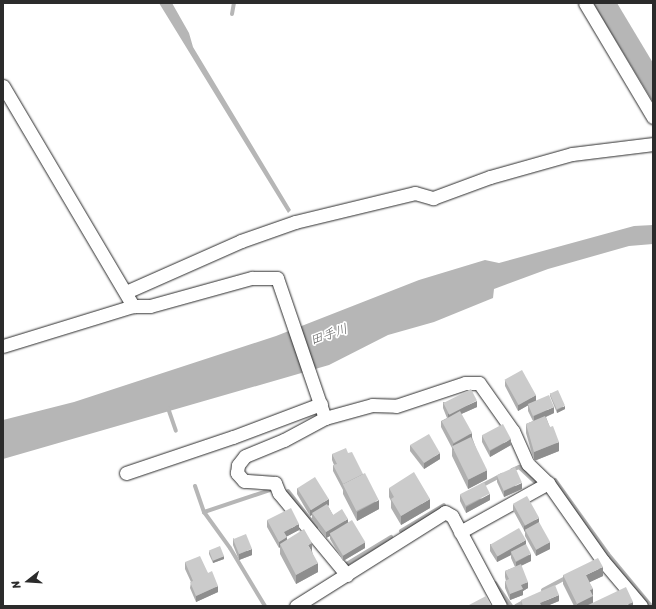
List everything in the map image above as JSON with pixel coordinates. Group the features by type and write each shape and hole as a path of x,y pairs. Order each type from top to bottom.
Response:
{"street":[{"path":"585,3 653,117"},
{"path":"3,86 133,306"},
{"path":"126,292 241,241 295,222 415,193 433,198 490,177 572,154 653,144"},
{"path":"3,346 133,306 150,306 262,277 277,278 326,418"},
{"path":"347,575 279,493 275,483 244,481 237,473 238,465 245,456 284,440 326,418 372,405 396,406 464,383 480,383 513,431 528,464 548,482 603,561 641,606"},
{"path":"126,473 234,437 319,400"},
{"path":"460,532 548,482"},
{"path":"296,606 445,512 452,516 500,606"}],"water":[{"path":"159,3 172,3 189,33 193,47 291,210 288,213"},
{"path":"593,3 617,3 653,63 653,102"},
{"name":"田手川","path":"653,225 653,244 629,246 548,269 494,289 493,298 434,322 388,335 329,365 3,459 3,420 74,402 276,336 419,280 485,260 499,263 634,226"}],"building":[{"path":"522,370 536,395 519,405 505,380"},
{"path":"471,389 477,401 449,415 443,403"},
{"path":"558,390 565,406 557,409 550,394"},
{"path":"549,395 554,407 533,416 528,404"},
{"path":"460,411 472,433 454,443 442,421"},
{"path":"545,416 550,427 553,426 559,442 534,452 526,424"},
{"path":"503,424 511,439 490,450 482,435"},
{"path":"429,434 440,453 424,463 410,445"},
{"path":"471,437 487,470 468,479 452,446"},
{"path":"346,448 348,453 352,452 363,474 343,484 333,465 337,464 332,454"},
{"path":"515,467 522,483 504,491 497,475"},
{"path":"414,472 430,499 401,516 391,499 394,497 389,488"},
{"path":"365,473 379,500 356,511 343,484"},
{"path":"315,477 329,499 311,510 297,488"},
{"path":"484,482 490,494 466,506 460,494"},
{"path":"527,496 539,518 525,526 513,504"},
{"path":"327,504 333,515 342,509 348,519 326,532 312,513"},
{"path":"291,508 299,524 284,532 287,537 279,542 267,520"},
{"path":"352,520 365,542 343,556 330,533"},
{"path":"539,522 550,542 536,550 525,530"},
{"path":"519,528 526,540 497,557 490,544"},
{"path":"304,529 312,543 308,545 318,563 296,575 280,544"},
{"path":"246,534 252,549 239,554 233,539"},
{"path":"526,544 531,554 516,562 511,552"},
{"path":"220,546 224,556 213,561 209,550"},
{"path":"200,556 208,573 212,571 218,586 196,596 190,582 193,581 185,562"},
{"path":"598,558 603,567 586,575 593,589 590,590 593,596 577,604 563,575"},
{"path":"521,564 528,582 521,585 523,589 510,594 505,581 509,579 505,571"},
{"path":"555,585 559,595 540,603 540,606 523,606 521,600"},
{"path":"626,587 633,602 625,606 586,606"},
{"path":"486,596 492,606 469,606 469,605"}],"waterway":[{"path":"232,14 234,3"},
{"path":"168,408 176,431"},
{"path":"512,470 519,467 535,482"},
{"path":"481,486 502,475"},
{"path":"555,480 608,554 651,606"},
{"path":"195,486 204,512 230,548 265,606"},
{"path":"204,512 270,490"},
{"path":"288,491 316,527"},
{"path":"401,531 444,505"},
{"path":"343,563 345,565 391,537"},
{"path":"543,590 567,577"},
{"path":"495,583 511,606"},
{"path":"516,606 525,601"}]}
